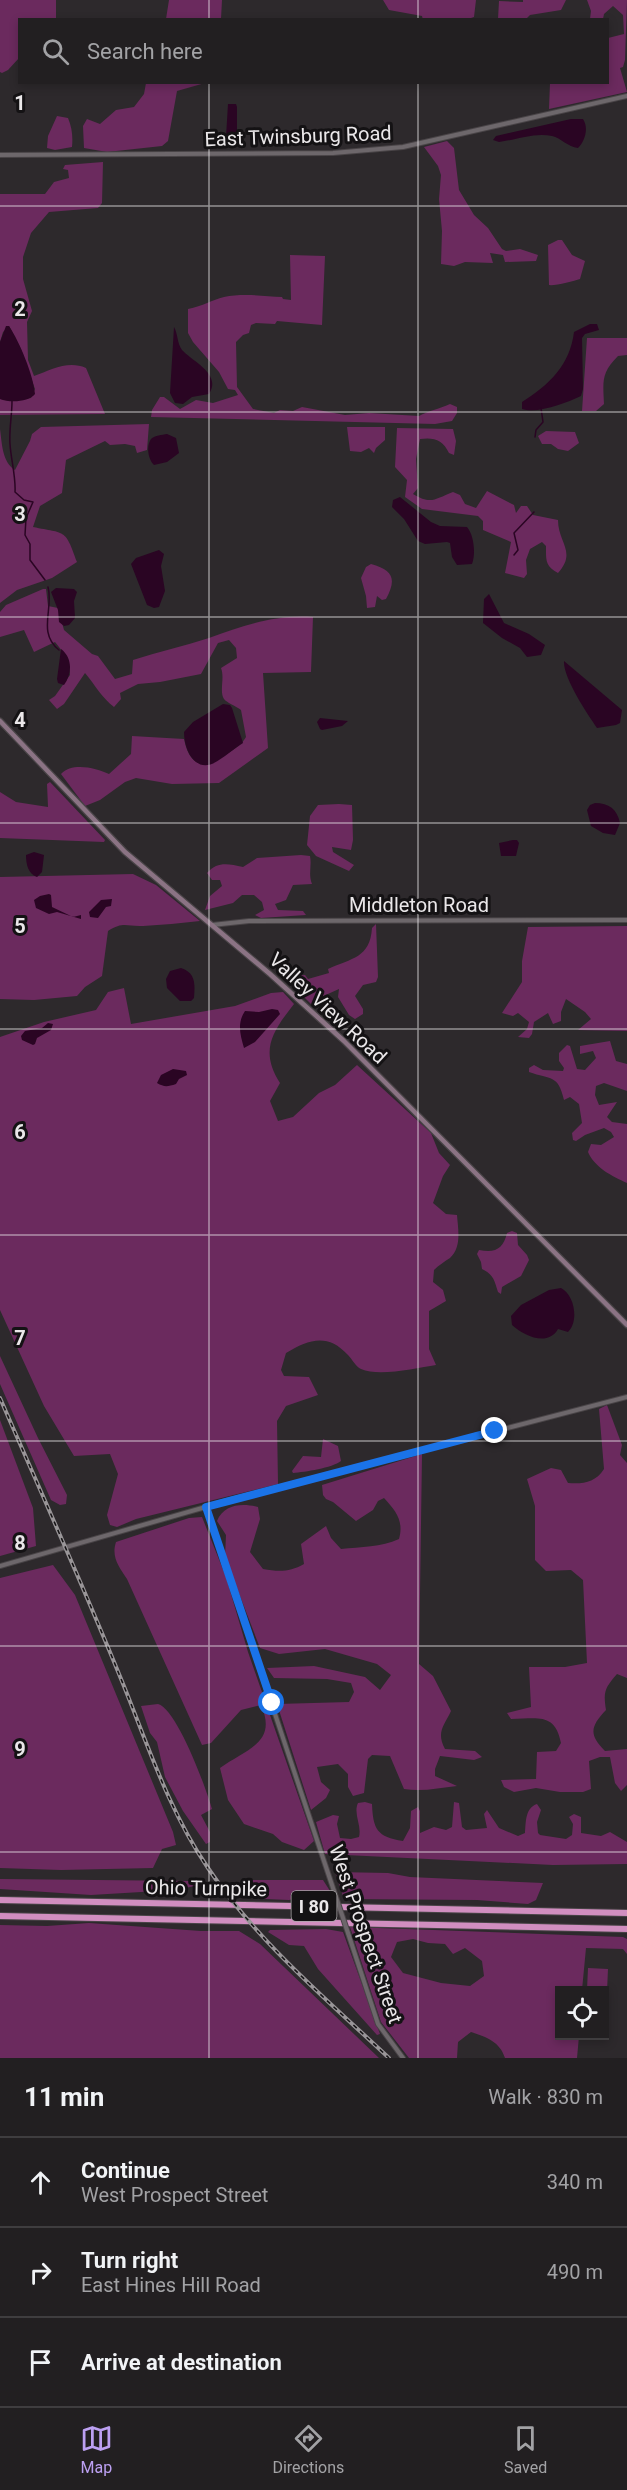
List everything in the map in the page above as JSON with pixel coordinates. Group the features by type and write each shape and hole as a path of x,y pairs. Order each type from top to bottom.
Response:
{"highway":[{"name":"Ohio Turnpike","path":"0,1900 627,1913"},
{"name":"Ohio Turnpike","path":"0,1916 627,1929"}],"main road":[{"name":"Valley View Road","path":"0,721 125,852 341,1038 627,1325"}],"street":[{"name":"East Twinsburg Road","path":"0,155 333,153 391,150 627,96"},
{"name":"Middleton Road","path":"212,925 260,921 627,920"},
{"path":"0,1566 206,1507 627,1397"},
{"name":"West Prospect Street","path":"206,1507 378,2024 403,2058"}],"shaded area":[{"path":"0,0 56,0 56,18 18,18 18,59 8,70 0,72"},
{"path":"169,0 222,0 221,18 166,18"},
{"path":"383,0 476,0 474,17 471,18 422,18 422,16 389,10"},
{"path":"523,0 566,0 561,10 530,15 527,18 498,18 499,1 523,2"},
{"path":"587,0 627,0 625,60 623,67 620,68 627,92 549,109 550,84 609,84 609,38 624,34 623,15 613,6 604,14 603,18 590,18 591,11"},
{"path":"146,84 202,84 177,91 168,141 162,146 107,152 84,148 83,126 87,119 100,124 116,110 134,107 144,94"},
{"path":"228,104 236,104 237,107 237,139 226,137"},
{"path":"57,116 68,118 72,132 72,147 55,150 47,148 48,136"},
{"path":"571,119 583,119 586,126 583,142 578,148 546,135 499,142 493,140 496,136"},
{"path":"447,141 454,148 459,190 474,215 488,228 502,249 506,251 520,249 538,255 536,261 505,262 503,255 490,253 493,263 465,262 454,266 441,264 442,231 439,199 441,175 438,166 424,147"},
{"path":"103,162 102,203 98,208 49,212 31,233 23,257 23,279 32,311 27,322 28,360 34,376 66,365 86,368 105,414 0,415 0,399 12,401 31,398 35,389 21,349 9,326 3,332 0,342 0,194 45,194 54,182 69,178 68,170 63,169 65,165"},
{"path":"562,240 572,255 585,261 580,279 549,285 548,245"},
{"path":"290,255 325,256 322,325 277,321 275,324 256,323 251,325 249,333 236,342 237,387 253,409 274,413 280,410 293,411 302,407 345,415 369,413 419,416 450,404 457,407 457,413 452,421 435,424 151,417 152,410 160,397 164,397 180,409 196,400 213,403 238,395 235,390 228,389 219,372 193,342 188,333 188,309 224,297 238,295 282,297 291,300"},
{"path":"590,324 597,324 599,330 585,334 582,338 583,389 581,396 544,409 522,409 522,402 541,389 557,373 568,354 574,332"},
{"path":"6,326 9,326 22,350 34,386 35,394 24,400 0,399 0,342"},
{"path":"174,327 182,350 209,374 212,380 209,394 192,397 183,404 175,403 170,393"},
{"path":"587,338 627,338 627,355 618,356 608,367 604,383 604,404 596,411 582,411"},
{"path":"149,424 147,450 137,453 135,446 110,445 105,441 66,460 62,493 40,506 33,527 63,534 70,543 77,562 52,578 17,590 0,603 0,429 5,457 15,470 32,434 41,427"},
{"path":"347,427 385,427 385,440 374,453 369,448 361,452 350,451"},
{"path":"397,428 453,429 456,441 454,455 449,453 437,440 420,439 416,459 418,488 413,494 429,500 453,492 460,495 465,504 476,508 487,491 514,505 516,513 521,506 527,506 533,515 558,520 566,559 558,573 548,565 546,546 542,542 530,549 526,560 527,574 524,578 505,573 511,542 483,530 483,521 478,516 422,509 405,497 407,480 395,467"},
{"path":"546,431 575,432 579,443 568,451 558,449 551,444 542,444 538,436"},
{"path":"167,434 176,438 179,453 167,462 154,465 148,452 149,442 154,437"},
{"path":"400,497 431,522 440,526 467,527 474,545 472,564 457,565 452,557 450,543 425,544 418,541 404,519 392,507 393,500"},
{"path":"159,550 164,554 161,566 165,591 159,607 154,608 147,605 131,564 136,558"},
{"path":"371,564 388,572 392,581 386,599 382,600 377,596 375,607 367,608 361,578 366,567"},
{"path":"56,588 74,589 77,592 74,601 75,618 69,625 64,626 59,622 58,610 51,592"},
{"path":"46,589 48,606 58,608 64,630 92,654 98,656 115,679 132,674 133,660 234,629 286,617 313,617 311,672 263,673 268,748 219,783 172,784 136,778 125,782 100,800 85,806 61,774 78,767 91,768 109,774 131,754 132,736 184,739 190,756 195,761 206,764 220,758 240,744 246,737 241,710 225,700 223,696 221,668 237,658 236,648 229,640 218,643 201,674 138,684 120,693 121,699 114,707 85,673 64,704 57,709 49,700 55,696 70,675 64,653 55,642 34,652 24,630 0,637 0,612 6,605"},
{"path":"489,594 504,623 529,634 545,645 541,655 527,657 520,648 483,623 484,599"},
{"path":"61,649 68,657 70,666 69,676 64,685 58,683 57,679"},
{"path":"564,661 622,710 620,723 597,728 571,686"},
{"path":"223,704 230,705 232,708 243,743 211,764 198,763 189,754 184,732 193,722"},
{"path":"320,718 348,721 342,726 322,730 317,722"},
{"path":"50,782 105,840 104,842 0,838 0,792 16,802 48,807 47,784"},
{"path":"595,803 608,806 617,814 620,823 615,835 603,833 591,826 587,810"},
{"path":"318,805 352,805 353,840 351,850 332,847 333,852 354,865 349,871 316,856 307,845 310,816"},
{"path":"513,840 519,843 516,856 501,856 499,843"},
{"path":"34,852 44,855 42,872 37,877 30,871 26,862 26,855"},
{"path":"310,856 312,884 293,885 286,900 275,904 278,910 303,911 306,915 261,918 255,915 264,910 262,902 254,895 242,895 233,903 205,910 210,896 222,886 220,880 212,880 207,873 211,869 228,864 243,867 257,858"},
{"path":"133,874 156,885 200,921 143,926 122,925 108,931 102,976 85,987 77,996 34,1000 0,999 0,877"},
{"path":"49,894 52,907 71,916 57,912 49,914 36,908 34,900"},
{"path":"112,899 111,906 106,907 98,918 90,917 89,912 101,900"},
{"path":"376,924 378,977 376,982 363,985 355,996 363,1009 363,1014 355,1019 349,1015 338,997 339,989 319,998 313,1006 289,982 294,976 305,975 308,979 329,973 328,969 358,956 368,946 372,928"},
{"path":"627,926 627,1031 578,1030 591,1019 566,999 561,1012 561,1021 553,1024 548,1013 534,1022 529,1038 518,1037 527,1029 529,1022 518,1013 513,1016 502,1013 522,982 522,961 528,927"},
{"path":"181,968 190,973 194,980 194,998 191,1001 180,1001 167,988 166,979 170,971"},
{"path":"124,988 131,1024 235,1006 271,993 283,992 294,1004 280,1023 271,1041 270,1061 280,1083 270,1101 278,1121 293,1117 319,1093 335,1085 357,1065 431,1133 439,1153 450,1165 443,1176 433,1203 446,1214 457,1215 458,1238 454,1254 434,1270 433,1282 443,1290 446,1301 429,1311 429,1349 436,1365 398,1371 369,1371 359,1368 341,1348 333,1343 318,1340 294,1348 286,1353 281,1370 284,1376 309,1377 318,1395 286,1406 277,1421 278,1484 136,1519 117,1527 110,1525 107,1515 118,1474 110,1454 74,1456 44,1406 0,1310 0,1037 44,1022 96,1010 108,992"},
{"path":"278,1010 280,1014 255,1042 244,1048 240,1033 242,1015 245,1011 259,1012"},
{"path":"48,1023 53,1024 51,1030 37,1038 35,1044 22,1040 21,1036 25,1031 42,1028"},
{"path":"610,1041 616,1061 627,1064 627,1091 604,1083 596,1086 595,1095 599,1105 617,1102 607,1117 612,1122 627,1124 627,1183 599,1167 588,1152 591,1144 601,1145 614,1137 611,1132 604,1128 576,1141 573,1140 572,1133 582,1123 579,1104 570,1097 564,1100 559,1086 552,1079 529,1072 529,1068 534,1065 543,1070 563,1071 559,1053 567,1045 570,1046 577,1069 585,1070 596,1058 593,1051 580,1054 580,1046"},
{"path":"173,1069 186,1071 187,1075 173,1085 166,1086 157,1083 161,1075"},
{"path":"512,1231 517,1233 518,1245 529,1260 521,1276 502,1287 501,1294 491,1276 482,1269 477,1254 479,1250 498,1249 507,1233"},
{"path":"561,1288 570,1296 574,1309 574,1322 568,1332 558,1329 548,1338 542,1339 529,1336 512,1325 511,1316 521,1305 549,1290"},
{"path":"0,1356 67,1495 66,1504 60,1505 51,1500 0,1384"},
{"path":"607,1405 622,1445 620,1455 627,1463 627,1678 617,1674 610,1683 605,1694 606,1710 597,1721 594,1735 605,1751 627,1749 627,1785 621,1791 615,1783 610,1757 600,1757 589,1761 591,1789 583,1792 560,1792 536,1788 514,1792 504,1787 501,1780 536,1779 537,1752 556,1751 561,1743 554,1726 544,1719 511,1719 507,1713 531,1707 529,1667 565,1667 587,1663 583,1580 571,1570 546,1571 535,1560 535,1506 527,1479 551,1468 561,1470 568,1483 584,1483 597,1477 604,1469 599,1409"},
{"path":"0,1420 33,1508 36,1546 0,1556"},
{"path":"323,1439 338,1446 341,1461 325,1468 293,1473 292,1471 303,1456 321,1457"},
{"path":"422,1454 419,1664 433,1676 451,1711 441,1733 445,1749 475,1751 482,1757 474,1760 440,1756 435,1776 457,1786 417,1790 404,1789 390,1756 372,1755 368,1759 364,1793 353,1796 348,1787 348,1774 338,1764 317,1767 321,1782 330,1790 326,1798 311,1810 277,1704 349,1702 354,1692 351,1683 327,1679 274,1678 267,1668 314,1666 365,1677 380,1690 391,1675 377,1664 325,1649 279,1654 260,1648 225,1557 226,1535 217,1521 224,1511 234,1506 258,1507 260,1519 250,1552 263,1569 269,1570 289,1570 304,1564 301,1544 326,1526 331,1538 341,1549 392,1542 399,1539 400,1522 384,1498 378,1501 373,1510 356,1521 326,1499 322,1485"},
{"path":"202,1517 226,1577 248,1652 314,1841 304,1850 282,1842 273,1834 244,1824 228,1800 220,1768 249,1750 262,1737 265,1718 261,1705 241,1710 211,1743 202,1745 115,1557 116,1542 189,1518"},
{"path":"53,1565 75,1595 173,1832 176,1845 162,1849 153,1868 61,1870 0,1868 0,1578"},
{"path":"158,1704 166,1709 182,1734 209,1799 212,1809 201,1815 210,1832 210,1842 206,1844 183,1811 165,1777 157,1742 150,1733 141,1706"},
{"path":"454,1802 459,1803 462,1827 466,1830 487,1828 484,1814 487,1810 499,1828 518,1836 525,1833 528,1812 537,1804 541,1810 537,1822 540,1835 566,1839 572,1835 573,1824 569,1817 574,1814 581,1817 581,1833 601,1836 610,1832 627,1842 627,1864 553,1865 325,1854 316,1822 333,1815 339,1816 337,1824 340,1838 359,1837 357,1807 358,1803 372,1804 375,1826 378,1830 387,1837 403,1841 410,1828 411,1811 418,1807 420,1833 434,1827 446,1830 452,1827"},
{"path":"335,1872 388,1873 410,1877 543,1883 536,1900 528,1904 477,1900 344,1899"},
{"path":"0,1879 192,1881 195,1886 175,1890 91,1895 0,1889"},
{"path":"250,1880 323,1880 330,1891 330,1897 265,1899 247,1895 242,1887"},
{"path":"89,1923 201,1931 239,1931 260,1944 379,2058 0,2058 0,1925 47,1926"},
{"path":"350,1927 623,1937 627,1939 627,1954 623,1949 586,1948 582,1986 555,1986 555,2040 579,2040 577,2058 505,2058 500,2048 492,2041 471,2032 458,2042 457,2058 409,2058 381,2022","holes":["413,1939 445,1944 453,1954 465,1948 482,1961 484,1976 470,1986 441,1983 403,1973 391,1957 397,1942"]},
{"path":"326,1929 343,1932 380,2034 377,2035 318,1969 304,1946 289,1945 268,1932 270,1930"},
{"path":"588,1968 608,1969 607,1986 587,1986"}],"waterway":[{"path":"12,401 10,438 15,492 24,500 33,502 26,518 25,535 30,544 30,560 45,580"},
{"path":"535,437 536,430 543,422 541,408"},
{"path":"514,555 518,550 514,533 534,512"},
{"path":"48,587 47,628 52,643 59,650"}],"railway":[{"path":"0,1398 90,1605 158,1773 194,1845 227,1895 248,1920 293,1968 389,2058"}],"route":[{"path":"272,1703 206,1507 495,1431"}]}
